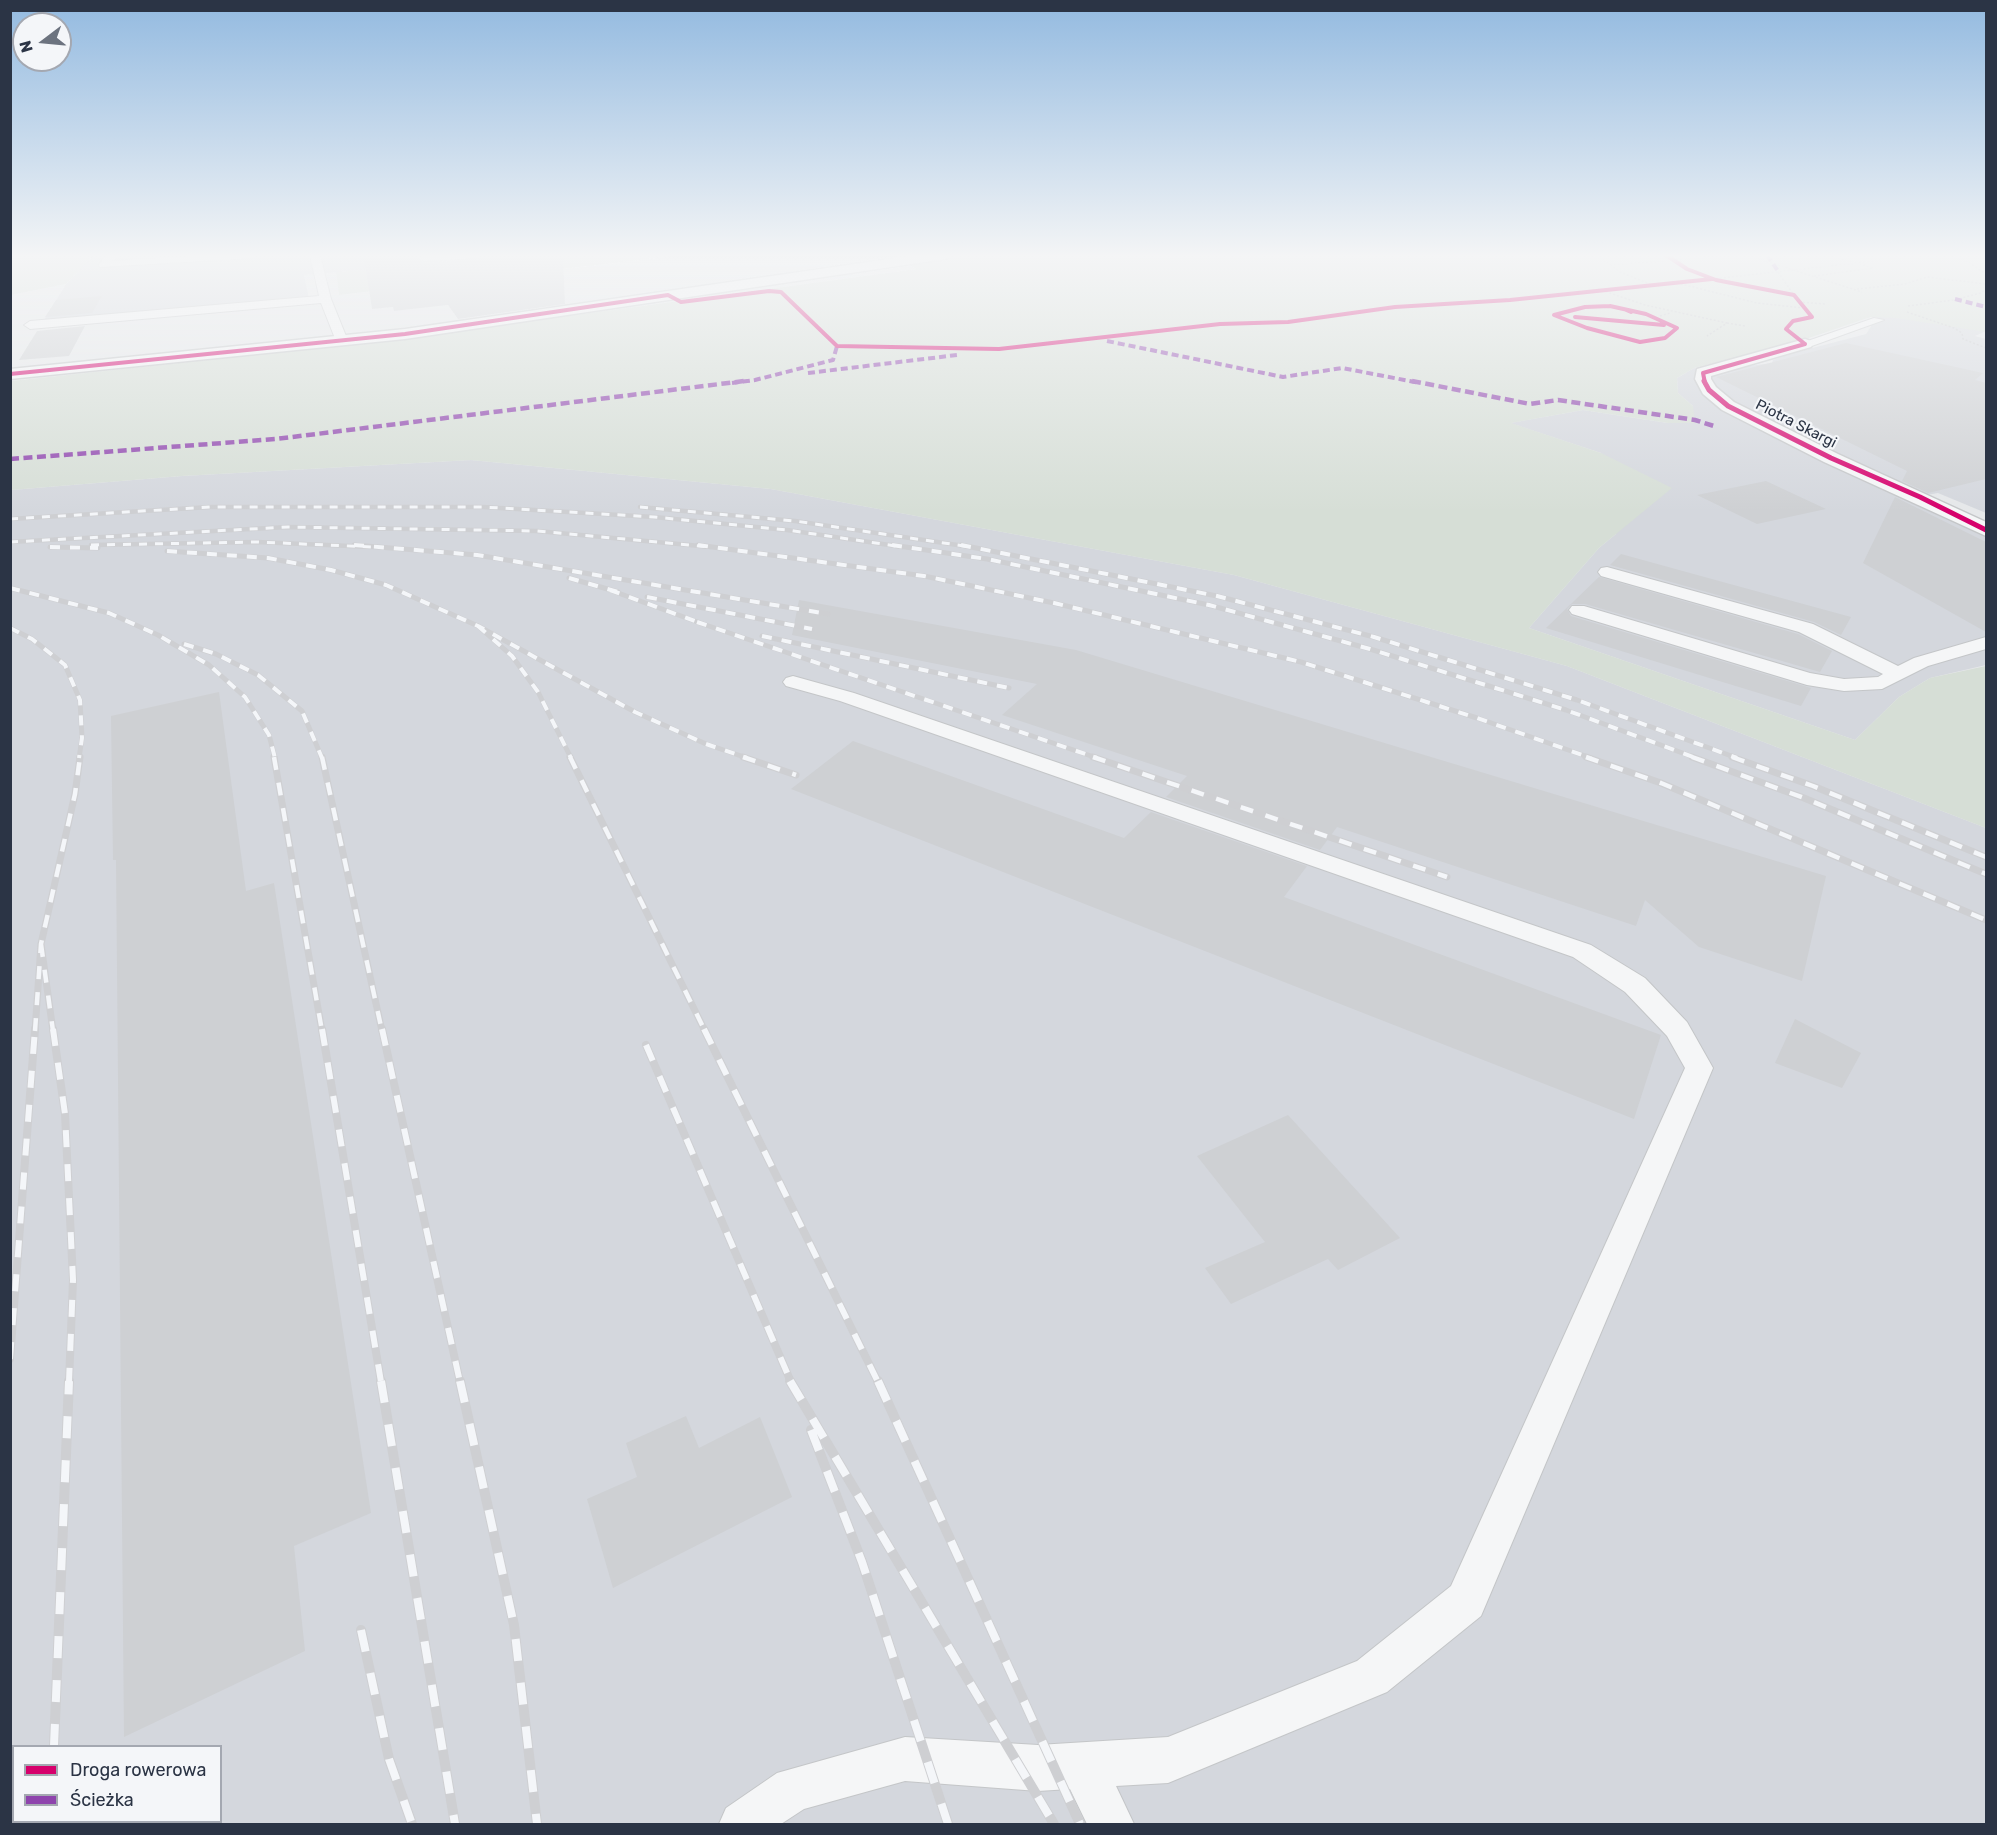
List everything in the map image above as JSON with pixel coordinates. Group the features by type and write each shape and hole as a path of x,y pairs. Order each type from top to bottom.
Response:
{"street":[{"path":"10,374 345,341"},
{"name":"Piotra Skargi","path":"1805,344 1703,373 1703,379 1709,390 1728,406 1820,453 1986,530"}],"lane":[{"path":"1805,344 1815,341"},
{"path":"1607,572 1806,628 1898,674"},
{"path":"1578,610 1807,679 1844,685 1882,683 1921,662 1986,643"},
{"path":"742,1824 793,1789 905,1759 1038,1768 1168,1760 1372,1677 1466,1601 1699,1068 1677,1029 1635,985 1582,951 848,697 793,682"},
{"path":"1082,1765 1111,1824"}],"path":[{"path":"1800,341 1805,344"},
{"path":"1967,341 1986,348"}],"shaded area":[{"path":"383,341 1801,341 1694,368 1677,378 1678,393 1693,406 1695,423 1668,423 1583,410 1511,423 1601,453 1672,488 1599,548 1529,628 1855,740 1899,697 1930,678 1986,666 1986,828 1567,666 1234,575 771,489 471,460 182,476 11,490 11,381"},
{"path":"1841,341 1986,341 1986,513 1938,493 1910,498 1986,537 1986,665 1930,678 1899,697 1855,740 1529,628 1599,548 1616,534 1601,453 1510,423 1583,410 1668,423 1693,406 1678,393 1677,378 1694,368 1718,374 1748,366 1772,363 1773,360"},
{"path":"471,460 771,489 1234,575 1567,666 1986,828 1986,1824 11,1824 11,490 182,476"}],"building":[{"path":"31,341 77,341 69,356 19,360"},
{"path":"1846,343 1983,373 1975,380 1986,383 1986,479 1928,493 1902,481 1907,471 1716,377"},
{"path":"1766,481 1826,509 1757,524 1697,495"},
{"path":"1895,497 1986,542 1986,632 1863,563"},
{"path":"1621,554 1851,617 1841,635 1814,622 1610,565"},
{"path":"1599,577 1798,634 1832,651 1820,672 1585,604 1572,604 1567,609 1571,616 1811,688 1801,706 1546,628"},
{"path":"799,600 1076,650 1826,876 1802,981 1699,947 1645,900 1636,926 1337,827 1320,850 1166,797 1187,776 1002,715 1037,684 792,635"},
{"path":"219,692 246,891 274,883 371,1513 294,1546 305,1651 124,1737 116,860 113,860 111,716"},
{"path":"853,741 1124,838 1151,812 1307,866 1284,897 1661,1035 1634,1119 791,789"},
{"path":"1795,1019 1861,1053 1842,1088 1775,1063"},
{"path":"1288,1115 1400,1238 1338,1270 1328,1259 1231,1304 1205,1268 1265,1242 1197,1156"},
{"path":"686,1416 699,1448 760,1417 792,1497 613,1588 587,1499 637,1477 626,1443"}],"railway":[{"path":"10,519 210,507 483,507 654,517 787,530 903,547"},
{"path":"640,507 795,521 971,547"},
{"path":"10,542 288,527 537,531 711,547"},
{"path":"91,545 257,542 373,547"},
{"path":"354,545 477,555 828,614"},
{"path":"698,545 924,576 1054,603 1301,662 1477,718 1591,758"},
{"path":"892,545 987,559 1209,605 1370,649 1566,710 1696,758"},
{"path":"961,545 1217,596 1374,637 1577,700 1737,758"},
{"path":"50,547 98,548"},
{"path":"167,551 268,558 331,570 386,585 478,626"},
{"path":"569,578 618,592"},
{"path":"10,588 109,613 158,635 209,665 245,697 269,735 275,758"},
{"path":"610,590 703,624"},
{"path":"647,597 812,629"},
{"path":"697,622 1097,758"},
{"path":"478,626 635,712 706,744 747,758"},
{"path":"478,626 512,656 538,692 571,758"},
{"path":"10,628 32,639 65,665 80,700 82,738 79,758"},
{"path":"762,636 1009,688"},
{"path":"184,644 216,654 258,675 302,711 322,758"},
{"path":"41,944 75,794 80,757"},
{"path":"274,757 322,1031"},
{"path":"322,757 382,1031"},
{"path":"570,757 705,1031"},
{"path":"743,757 796,775"},
{"path":"1093,757 1447,877"},
{"path":"1586,757 1661,783 1986,920"},
{"path":"1692,757 1804,798 1986,874"},
{"path":"1732,757 1813,786 1986,857"},
{"path":"35,1031 41,944"},
{"path":"41,944 53,1031"},
{"path":"10,1359 35,1029"},
{"path":"53,1029 65,1114 73,1280 69,1382"},
{"path":"322,1029 381,1382"},
{"path":"382,1029 460,1382"},
{"path":"704,1029 878,1382"},
{"path":"646,1045 791,1382"},
{"path":"54,1745 69,1381"},
{"path":"381,1381 455,1824"},
{"path":"460,1381 514,1625 537,1824"},
{"path":"790,1381 1054,1824"},
{"path":"878,1381 1080,1824"},
{"path":"811,1430 862,1562 948,1824"},
{"path":"361,1630 389,1759 412,1824"}],"marked path":[{"path":"1107,341 1283,377 1342,368 1530,404 1558,400 1695,420 1714,426"},
{"path":"10,459 276,439 755,380 833,360 837,346"},
{"path":"808,373 957,355"}],"cycle path":[{"path":"10,374 339,341"},
{"path":"831,341 837,346 999,349 1073,341"},
{"path":"1635,341 1649,341"},
{"path":"1801,341 1805,344"},
{"path":"1805,344 1703,373 1703,379 1709,390 1728,406 1831,458 1920,497 1986,530"}]}
